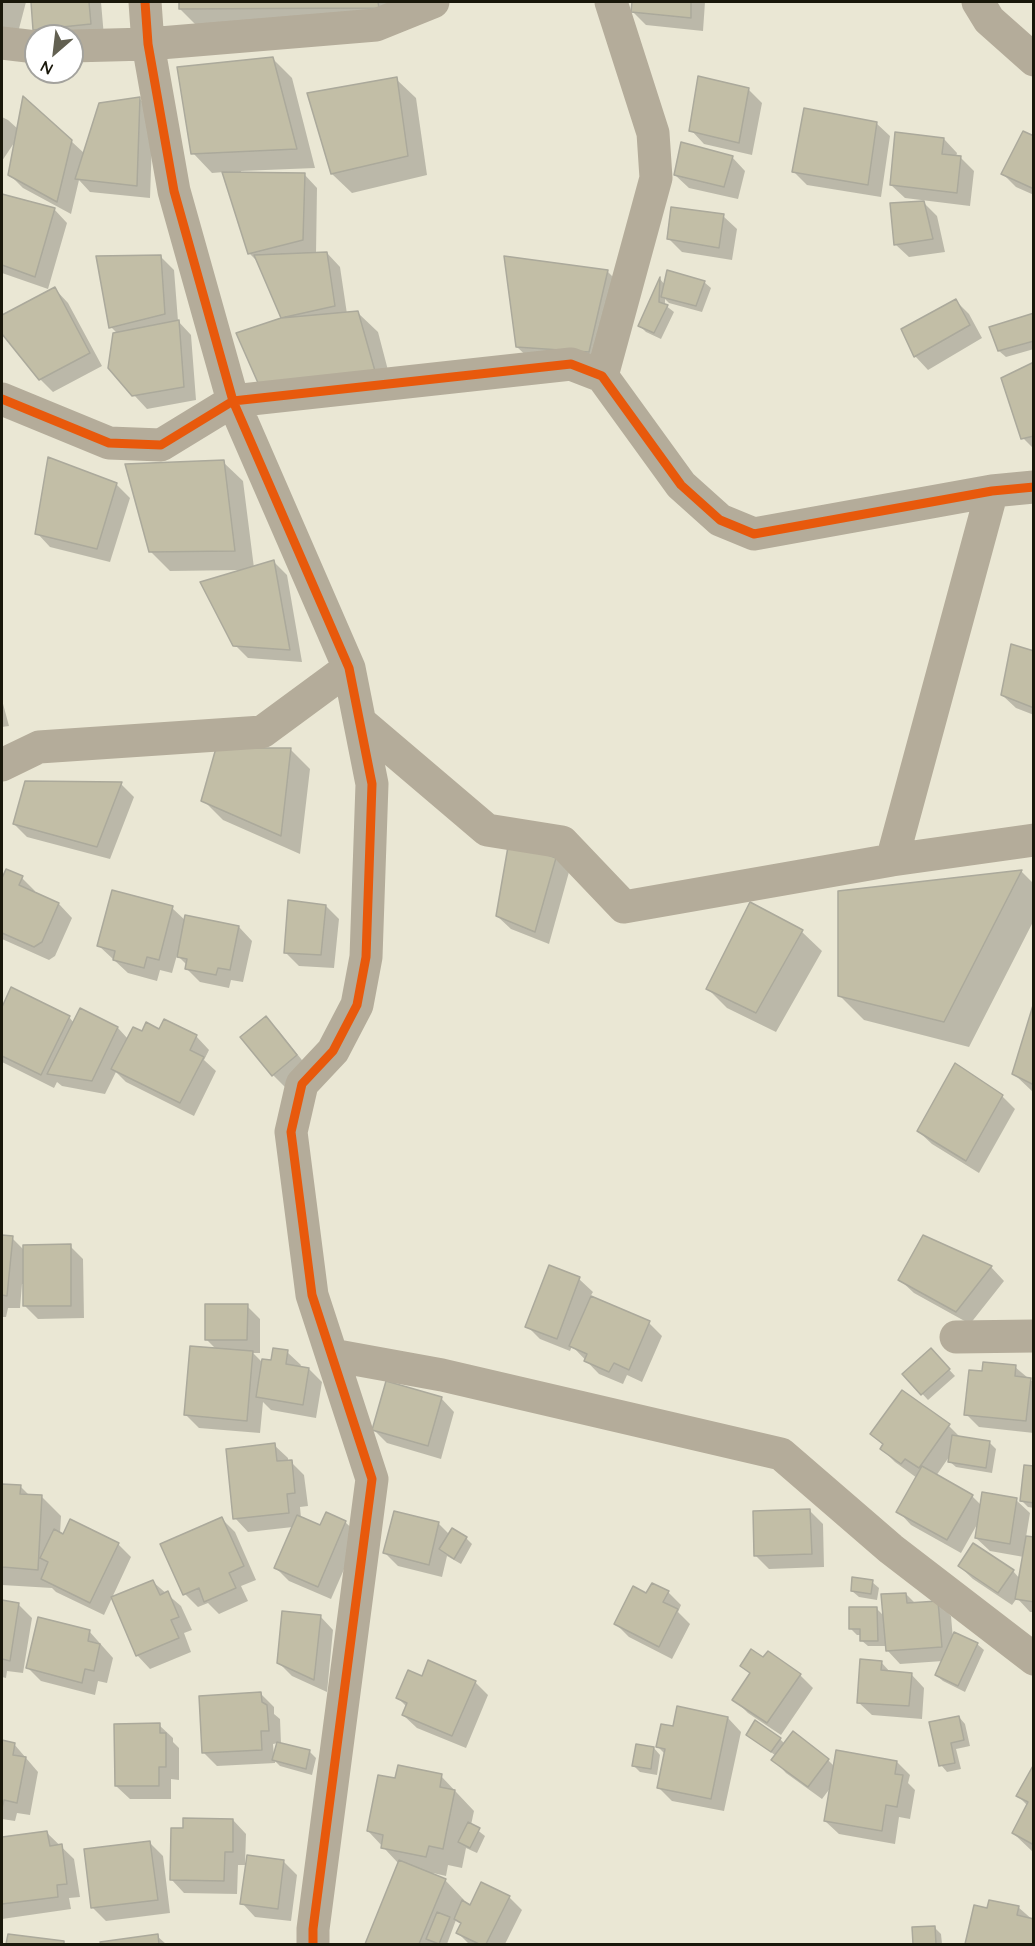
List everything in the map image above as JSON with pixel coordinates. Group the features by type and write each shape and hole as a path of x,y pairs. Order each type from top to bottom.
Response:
{"street":[{"path":"145,2 148,44 174,191 232,401 349,668 372,784 366,957 357,1005 333,1051 302,1084 291,1132 312,1295 372,1479 313,1944"},
{"path":"84,46 148,44 376,25 433,2"},
{"path":"602,376 656,178 653,133 611,2"},
{"path":"978,2 989,20 1034,60"},
{"path":"2,43 24,46"},
{"path":"2,399 109,443 161,445 232,401 571,364 602,376 681,485 720,520 753,534 992,491 1034,486"},
{"path":"892,860 992,491"},
{"path":"2,765 39,747 262,732 349,668"},
{"path":"360,722 487,830 562,842 624,906 892,860 1034,840"},
{"path":"956,1337 1034,1336"},
{"path":"332,1355 442,1375 781,1454 891,1549 1034,1659"}],"building":[{"path":"31,2 89,2 91,24 33,24"},
{"path":"179,2 378,2 379,8 179,9"},
{"path":"632,2 691,2 691,18 631,12"},
{"path":"273,57 297,149 191,154 177,67"},
{"path":"698,76 749,88 739,143 689,131"},
{"path":"397,77 408,156 331,174 307,93"},
{"path":"23,96 72,140 57,202 8,175"},
{"path":"140,97 137,186 75,179 99,103"},
{"path":"804,108 877,122 868,185 792,172"},
{"path":"1023,131 1034,136 1034,189 1001,174"},
{"path":"895,132 944,138 942,154 961,156 957,193 890,185"},
{"path":"681,142 733,156 724,187 674,175"},
{"path":"222,172 305,173 303,240 248,254"},
{"path":"2,194 55,208 35,277 2,265"},
{"path":"924,201 933,239 894,245 890,203"},
{"path":"671,207 724,214 719,248 667,239"},
{"path":"327,252 335,306 281,318 254,255"},
{"path":"161,255 165,314 109,328 96,256"},
{"path":"504,256 608,270 589,352 516,347"},
{"path":"667,270 705,281 696,306 661,297"},
{"path":"660,277 659,302 668,305 654,333 638,326"},
{"path":"55,287 90,353 39,380 2,334 2,315"},
{"path":"956,299 970,325 914,357 901,329"},
{"path":"358,311 377,378 262,392 236,333 281,318"},
{"path":"1034,313 1034,341 998,351 989,327"},
{"path":"179,320 184,387 132,396 108,368 113,333"},
{"path":"1034,362 1034,436 1021,439 1001,378"},
{"path":"48,457 117,483 97,549 35,534"},
{"path":"224,460 235,551 149,552 125,464"},
{"path":"274,560 290,650 233,646 200,582"},
{"path":"1011,644 1034,651 1034,708 1001,695"},
{"path":"216,748 291,748 281,836 201,801"},
{"path":"25,781 122,782 97,847 13,824"},
{"path":"509,841 556,858 535,932 496,916"},
{"path":"6,869 23,876 19,885 59,903 42,942 34,947 2,933 2,878"},
{"path":"1022,870 944,1022 838,996 838,891"},
{"path":"112,890 173,906 159,960 147,957 144,968 113,960 115,951 97,946"},
{"path":"288,900 326,905 321,955 284,953"},
{"path":"750,902 803,930 756,1013 706,989"},
{"path":"185,915 239,926 230,970 218,968 216,975 185,969 187,959 177,957"},
{"path":"11,987 70,1016 41,1075 2,1056 2,1007"},
{"path":"1034,1002 1034,1085 1012,1074"},
{"path":"80,1008 118,1027 92,1081 47,1074"},
{"path":"266,1016 297,1055 272,1076 240,1037"},
{"path":"164,1019 197,1035 190,1050 204,1057 180,1103 111,1069 133,1027 142,1031 146,1022 159,1029"},
{"path":"955,1063 1003,1095 966,1161 917,1131"},
{"path":"2,1235 13,1236 7,1296 2,1295"},
{"path":"923,1235 992,1266 956,1312 898,1280"},
{"path":"71,1244 71,1306 23,1306 23,1245"},
{"path":"549,1265 580,1277 557,1339 525,1327"},
{"path":"591,1296 650,1321 629,1370 614,1363 609,1372 584,1361 587,1354 569,1346"},
{"path":"205,1304 248,1304 247,1340 205,1340"},
{"path":"190,1346 253,1351 247,1421 184,1415"},
{"path":"273,1348 288,1350 286,1364 309,1368 303,1405 256,1397 262,1359 271,1360"},
{"path":"931,1348 950,1369 921,1395 902,1374"},
{"path":"983,1362 1016,1365 1015,1376 1031,1378 1026,1421 964,1415 969,1370 982,1371"},
{"path":"386,1381 442,1397 428,1446 372,1430"},
{"path":"902,1390 950,1424 919,1468 905,1459 901,1464 880,1449 883,1444 870,1434"},
{"path":"952,1435 990,1441 986,1468 948,1462"},
{"path":"275,1443 277,1461 292,1460 295,1493 287,1494 289,1513 233,1519 226,1449"},
{"path":"1024,1465 1034,1466 1034,1503 1020,1501"},
{"path":"922,1466 973,1495 947,1540 896,1512"},
{"path":"2,1484 21,1485 20,1494 42,1495 38,1570 2,1567"},
{"path":"982,1492 1017,1498 1010,1544 975,1538"},
{"path":"810,1509 812,1554 754,1556 753,1511"},
{"path":"394,1511 439,1522 429,1565 383,1553"},
{"path":"326,1512 346,1521 318,1587 274,1568 297,1515 320,1525"},
{"path":"222,1517 244,1566 229,1573 236,1588 204,1602 199,1588 183,1595 160,1544"},
{"path":"70,1519 119,1543 90,1603 41,1579 48,1562 40,1558 54,1529 63,1534"},
{"path":"452,1528 467,1537 454,1559 439,1549"},
{"path":"1026,1536 1034,1537 1034,1602 1015,1599"},
{"path":"973,1543 1014,1570 998,1593 958,1566"},
{"path":"852,1577 873,1580 871,1594 851,1591"},
{"path":"153,1580 160,1595 168,1591 179,1617 171,1620 179,1638 136,1656 111,1597"},
{"path":"652,1583 669,1591 663,1602 678,1609 659,1647 614,1624 633,1586 646,1593"},
{"path":"906,1593 907,1603 938,1601 942,1647 886,1651 881,1594"},
{"path":"2,1600 19,1603 10,1661 2,1659"},
{"path":"849,1607 877,1607 878,1641 860,1641 860,1629 849,1629"},
{"path":"282,1611 321,1615 314,1680 277,1663"},
{"path":"38,1617 90,1630 88,1641 100,1644 94,1671 85,1669 82,1683 26,1668"},
{"path":"954,1632 978,1643 958,1686 935,1675"},
{"path":"751,1649 763,1657 768,1651 801,1674 767,1723 732,1700 750,1673 740,1666"},
{"path":"860,1659 882,1661 881,1670 912,1673 909,1706 857,1703"},
{"path":"428,1660 476,1681 452,1736 402,1715 407,1703 396,1698 408,1670 422,1676"},
{"path":"261,1692 262,1702 267,1705 269,1731 261,1731 262,1750 202,1753 199,1696"},
{"path":"677,1706 728,1717 711,1799 657,1788 665,1749 656,1747 661,1724 673,1726"},
{"path":"959,1716 964,1740 951,1743 955,1763 939,1766 929,1722"},
{"path":"755,1720 781,1738 771,1752 746,1735"},
{"path":"160,1723 160,1733 166,1733 166,1767 159,1767 159,1786 115,1786 114,1724"},
{"path":"793,1731 829,1759 808,1787 771,1760"},
{"path":"2,1740 15,1743 13,1755 26,1757 17,1803 4,1800 2,1809"},
{"path":"277,1742 310,1750 306,1769 272,1760"},
{"path":"636,1744 654,1747 651,1769 632,1766"},
{"path":"836,1750 897,1761 895,1774 903,1775 897,1807 886,1805 882,1831 824,1821"},
{"path":"1034,1764 1034,1845 1012,1833 1028,1802 1016,1796"},
{"path":"398,1765 442,1774 440,1787 455,1790 443,1849 429,1846 426,1857 381,1848 383,1835 367,1831 378,1775 395,1778"},
{"path":"183,1818 233,1819 233,1852 225,1852 224,1881 170,1880 171,1828 183,1828"},
{"path":"468,1822 480,1828 470,1848 458,1842"},
{"path":"47,1831 50,1846 62,1844 67,1884 57,1885 58,1897 2,1904 2,1837"},
{"path":"150,1841 158,1900 91,1908 84,1849"},
{"path":"247,1855 284,1860 278,1909 240,1904"},
{"path":"399,1860 446,1879 419,1944 365,1944"},
{"path":"481,1882 510,1896 486,1944 479,1944 456,1933 461,1923 454,1919 462,1900 470,1905"},
{"path":"989,1900 1019,1906 1017,1915 1034,1919 1034,1944 965,1944 974,1905 987,1908"},
{"path":"437,1912 450,1917 439,1944 426,1939"},
{"path":"935,1926 936,1944 913,1944 912,1927"},
{"path":"8,1934 64,1941 64,1944 6,1944"},
{"path":"158,1934 159,1944 101,1944 100,1942"}],"cycle path":[{"path":"145,2 148,44 174,191 233,401 349,668 372,784 366,957 357,1005 333,1051 302,1084 291,1132 312,1295 372,1479 313,1929 313,1944"},
{"path":"2,399 109,443 161,445 233,401 571,364 602,376 681,485 720,520 754,534 992,491 1034,487"}]}
